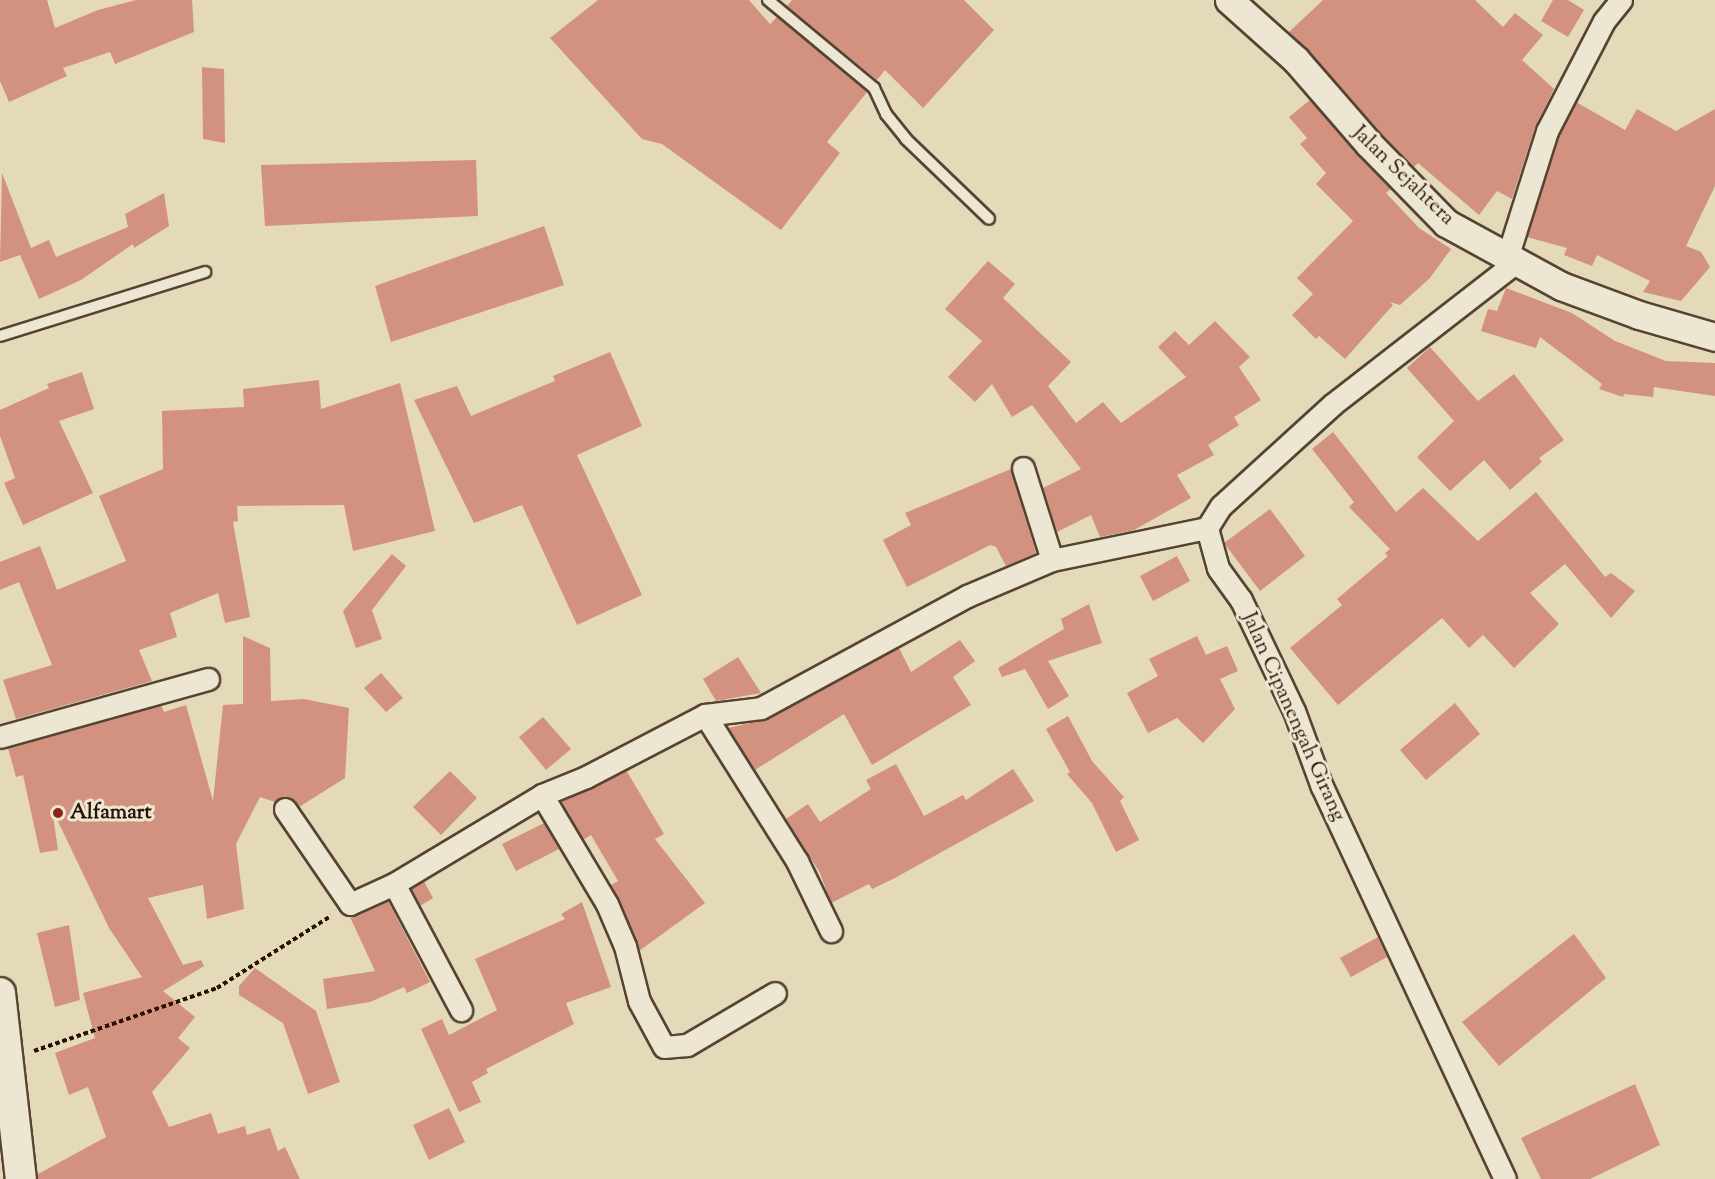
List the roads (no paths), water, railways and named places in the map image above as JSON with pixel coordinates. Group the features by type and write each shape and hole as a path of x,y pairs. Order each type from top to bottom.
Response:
{"main road":[{"path":"0,993 4,1061 21,1179"}],"street":[{"name":"Jalan Sejahtera","path":"1229,0 1296,60 1369,144 1446,223 1511,261 1561,286 1639,315 1715,337"},
{"path":"285,809 350,904 394,884 543,795 586,777 705,715 761,708 967,596 1052,560 1207,528 1221,506 1333,405 1511,261 1547,131 1604,21 1621,0"},
{"path":"1023,468 1052,560"},
{"name":"Jalan Cipanengah Girang","path":"1207,528 1218,567 1241,600 1294,711 1322,787 1505,1179"},
{"path":"0,737 207,680"},
{"path":"705,715 797,861 831,931"},
{"path":"543,795 607,904 625,945 639,1001 664,1047 687,1045 775,993"},
{"path":"394,884 461,1010"}],"lane":[{"path":"768,0 874,88 886,114 906,139 989,219"},
{"path":"0,336 205,272"}],"place":[{"name":"Alfamart","path":"58,813"}]}
